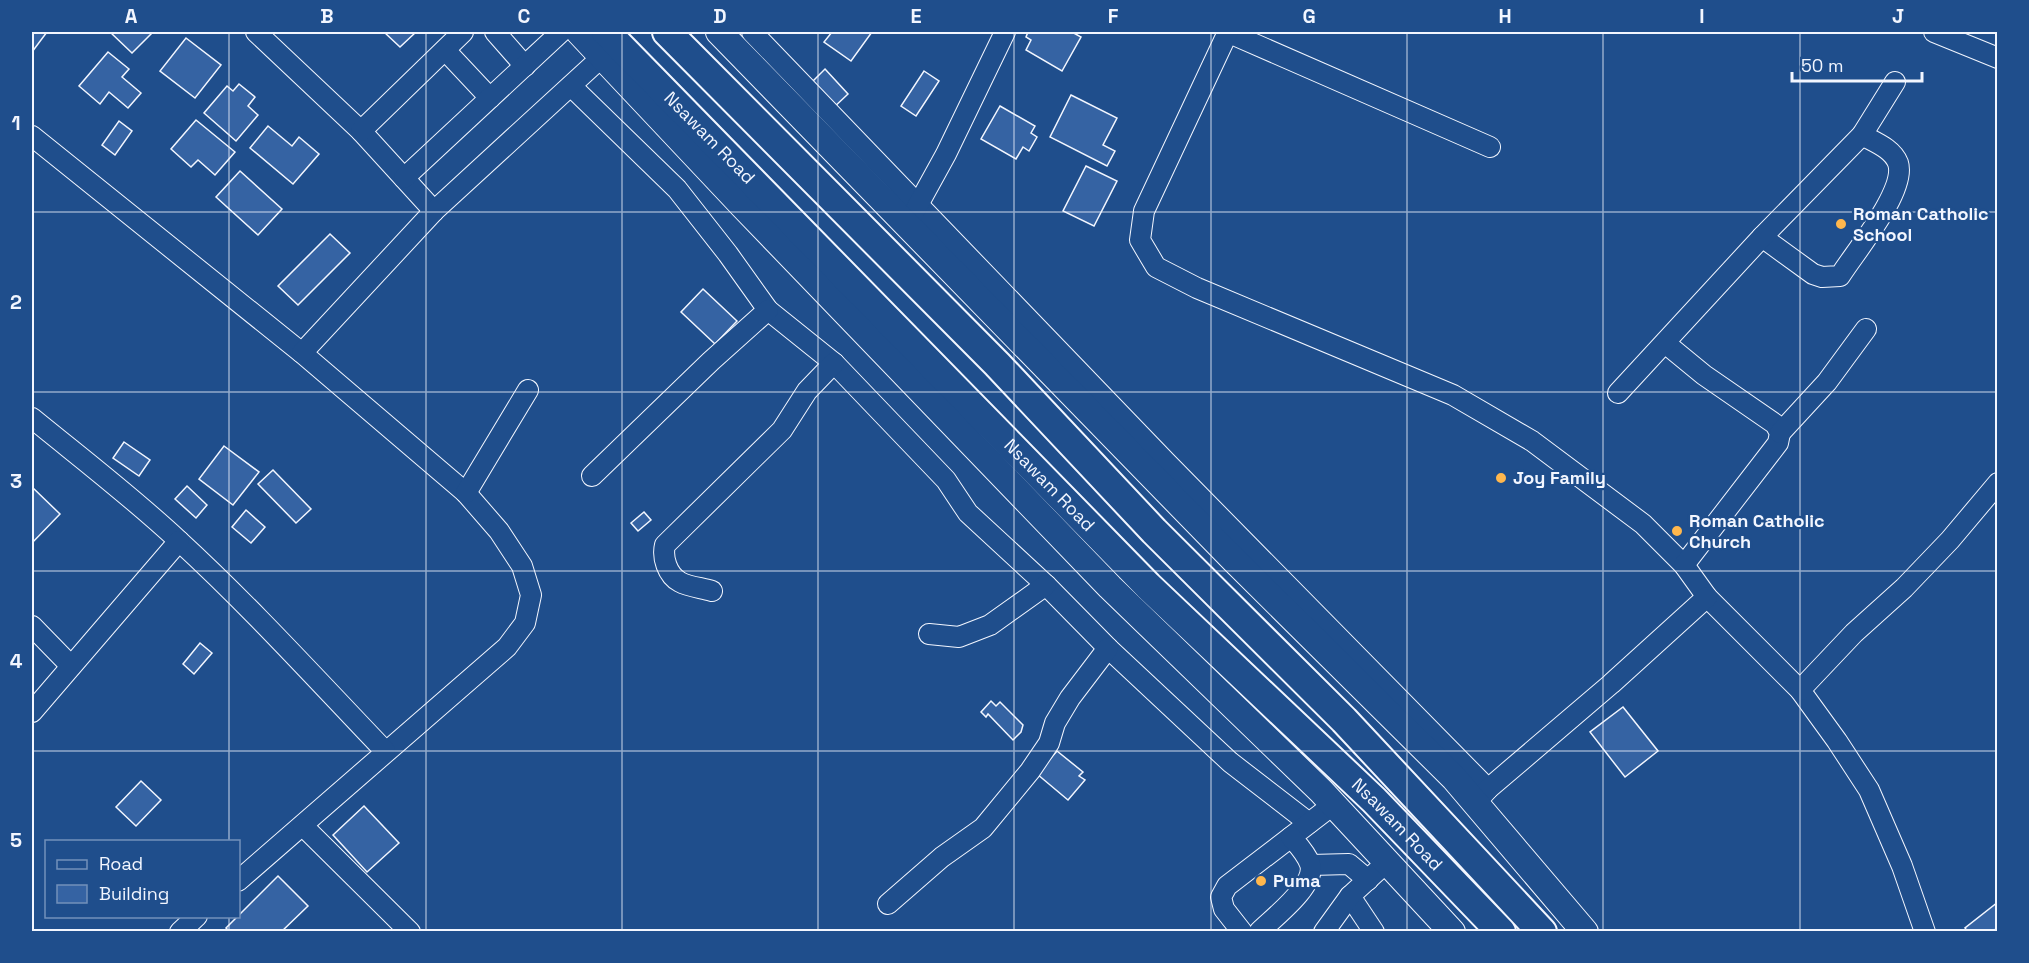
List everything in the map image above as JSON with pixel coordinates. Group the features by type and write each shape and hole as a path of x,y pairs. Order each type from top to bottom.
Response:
{"highway":[{"name":"Nsawam Road","path":"668,32 997,364 1154,531 1344,720 1542,932"},
{"name":"Nsawam Road","path":"605,44 1148,586 1374,800 1501,932"}],"main road":[{"path":"579,32 605,44 742,205 1110,586 1334,804 1452,932"},
{"path":"719,32 913,214 1234,560 1454,778 1481,796 1585,932"}],"street":[{"path":"256,32 362,131 435,212"},
{"path":"362,131 464,32"},
{"path":"495,32 525,66"},
{"path":"404,178 561,32"},
{"path":"752,32 913,214 946,154 1005,32"},
{"path":"1490,147 1228,32 1144,212 1140,240 1156,267 1197,288 1453,395 1532,441 1643,524 1684,565 1707,597 1800,690 1837,741 1869,790 1902,866 1925,932"},
{"path":"1934,32 1998,58"},
{"path":"302,353 435,212 571,86 605,44"},
{"path":"445,50 490,98"},
{"path":"1618,393 1762,237 1862,135 1895,82"},
{"path":"571,86 677,189 768,310 834,363 946,480 968,513 1230,762 1309,823"},
{"path":"1762,237 1822,278 1840,276 1892,198 1899,179 1898,163 1889,150 1862,135"},
{"path":"32,136 302,353 466,493 499,531 522,566 531,595 525,623 507,647 240,879"},
{"path":"592,476 748,326 768,310"},
{"path":"1684,565 1778,443 1780,433 1827,382 1866,329"},
{"path":"1665,343 1704,375 1775,424 1780,433"},
{"path":"712,591 680,582 671,574 663,553 665,544 782,430 807,392 834,363"},
{"path":"466,493 528,390"},
{"path":"32,418 121,489 179,540 386,752"},
{"path":"1800,690 1854,633 1904,588 1950,540 1998,483"},
{"path":"32,712 179,540"},
{"path":"929,634 959,637 990,625 1046,585"},
{"path":"1481,796 1611,684 1707,597"},
{"path":"32,626 71,666"},
{"path":"888,904 942,856 983,828 1030,771 1049,743 1055,723 1108,648"},
{"path":"1242,932 1222,903 1221,897 1227,886 1334,804"},
{"path":"303,826 410,932"},
{"path":"1259,932 1305,887 1311,874 1311,865 1304,851 1291,837"},
{"path":"1324,932 1350,896 1387,862"},
{"path":"1311,865 1349,864 1368,880"},
{"path":"1350,896 1374,932"},
{"path":"180,932 195,918"}],"building":[{"path":"32,32 47,32 32,52"},
{"path":"110,32 153,32 132,53"},
{"path":"384,32 416,32 400,47"},
{"path":"832,32 872,32 851,61 824,42"},
{"path":"1028,32 1072,32 1081,37 1062,71 1026,50 1031,40 1026,37"},
{"path":"186,38 221,65 195,98 160,71"},
{"path":"108,52 129,69 122,77 141,93 128,108 109,92 100,104 79,86"},
{"path":"825,69 848,94 831,110 808,86"},
{"path":"924,71 939,81 916,116 901,106"},
{"path":"239,84 255,97 248,106 258,115 236,141 204,113 227,86 233,91"},
{"path":"1071,95 1117,118 1103,145 1115,151 1107,166 1050,137"},
{"path":"1000,106 1035,126 1031,133 1037,137 1029,151 1023,147 1016,159 981,139"},
{"path":"196,120 235,152 215,175 198,160 191,167 171,149"},
{"path":"119,121 132,131 115,155 102,145"},
{"path":"268,126 292,146 299,137 319,154 293,184 250,148"},
{"path":"1086,166 1117,181 1094,226 1063,211"},
{"path":"240,171 282,209 258,235 216,197"},
{"path":"330,234 350,253 298,305 278,286"},
{"path":"703,289 737,321 715,344 681,312"},
{"path":"124,442 150,460 139,476 113,458"},
{"path":"224,446 259,472 233,505 199,479"},
{"path":"273,470 311,509 296,523 258,484"},
{"path":"187,486 207,505 196,518 175,499"},
{"path":"32,487 60,514 32,543"},
{"path":"246,510 265,527 251,543 232,527"},
{"path":"644,512 651,520 638,531 631,523"},
{"path":"200,643 212,653 194,674 183,664"},
{"path":"991,701 996,706 1000,702 1023,725 1021,732 1013,740 988,714 986,717 981,712"},
{"path":"1623,707 1658,751 1625,777 1590,732"},
{"path":"1057,751 1083,772 1079,776 1085,780 1068,800 1037,774"},
{"path":"141,781 161,800 136,826 116,807"},
{"path":"364,806 399,843 367,872 333,835"},
{"path":"278,876 308,906 281,932 230,932 226,928 236,918 240,918 240,914"},
{"path":"1998,902 1998,927 1992,932 1968,932 1965,928"}],"place":[{"name":"Roman Catholic School","path":"1841,224"},
{"name":"Joy Family","path":"1501,478"},
{"name":"Roman Catholic Church","path":"1677,531"},
{"name":"Puma","path":"1261,881"}]}
